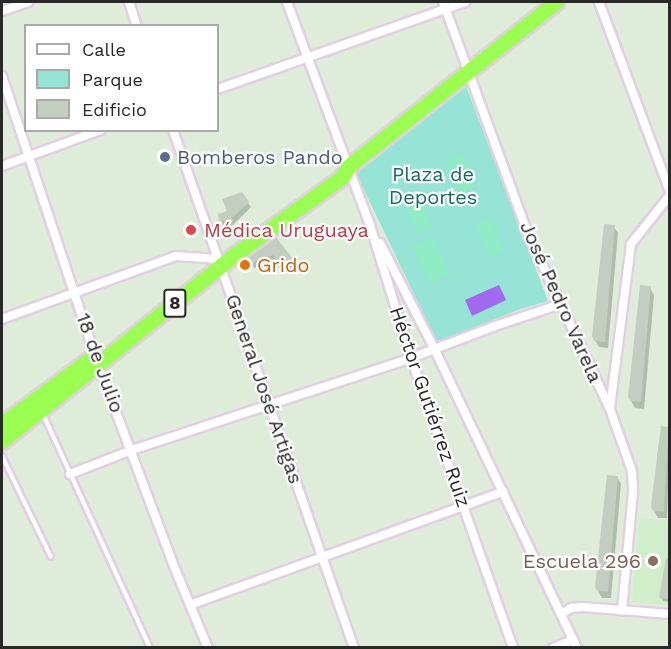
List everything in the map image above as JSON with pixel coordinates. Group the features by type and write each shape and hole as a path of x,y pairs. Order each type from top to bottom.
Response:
{"highway":[{"name":"8","path":"2,441 41,411 97,360 220,262 342,177 349,166 471,72 556,2"},
{"name":"8","path":"2,424 97,360"}],"street":[{"path":"2,11 28,2"},
{"path":"129,2 136,24"},
{"name":"Héctor Gutiérrez Ruiz","path":"287,2 369,222 411,357 513,648"},
{"path":"219,89 444,5 465,2"},
{"path":"599,2 669,194 631,244 610,409"},
{"name":"José Pedro Varela","path":"444,5 471,72 472,83 528,234 610,409 632,471 633,492 622,610"},
{"name":"18 de Julio","path":"2,76 97,360 208,648"},
{"path":"2,166 95,132"},
{"name":"General José Artigas","path":"174,132 354,648"},
{"path":"369,222 434,348 575,644 553,648"},
{"path":"2,319 176,256 220,262"},
{"path":"70,474 132,450 411,357 561,304"},
{"path":"190,605 503,492"},
{"path":"561,614 571,608 583,607 669,614"}],"lane":[{"path":"41,411 150,648"},
{"path":"2,456 51,557"}],"shaded area":[{"path":"499,285 506,300 472,316 465,300"},
{"name":"Escuela 296","path":"639,518 669,521 669,605 632,602"}],"green space":[{"name":"Plaza de Deportes","path":"464,81 548,301 521,309 437,342 353,167"},
{"path":"462,154 476,187 459,194 446,161"},
{"path":"421,200 432,227 418,234 407,206"},
{"path":"490,217 503,251 489,257 475,224"},
{"path":"432,238 450,274 430,284 412,247"}],"building":[{"path":"242,192 249,202 230,220 219,221 218,214 227,211 222,199"},
{"path":"604,224 615,225 605,342 594,341 592,336"},
{"path":"276,237 296,263 278,268 273,255 250,264 248,257"},
{"path":"640,285 651,286 641,402 630,401 628,397"},
{"path":"661,426 669,427 664,512 653,511 651,506"},
{"path":"607,475 618,476 608,592 597,591 595,586"},
{"path":"666,558 669,558 669,599 659,598"}],"place":[{"name":"Bomberos Pando","path":"165,157"},
{"name":"Médica Uruguaya","path":"191,230"},
{"name":"Grido","path":"245,265"},
{"name":"Escuela 296","path":"653,561"}]}
